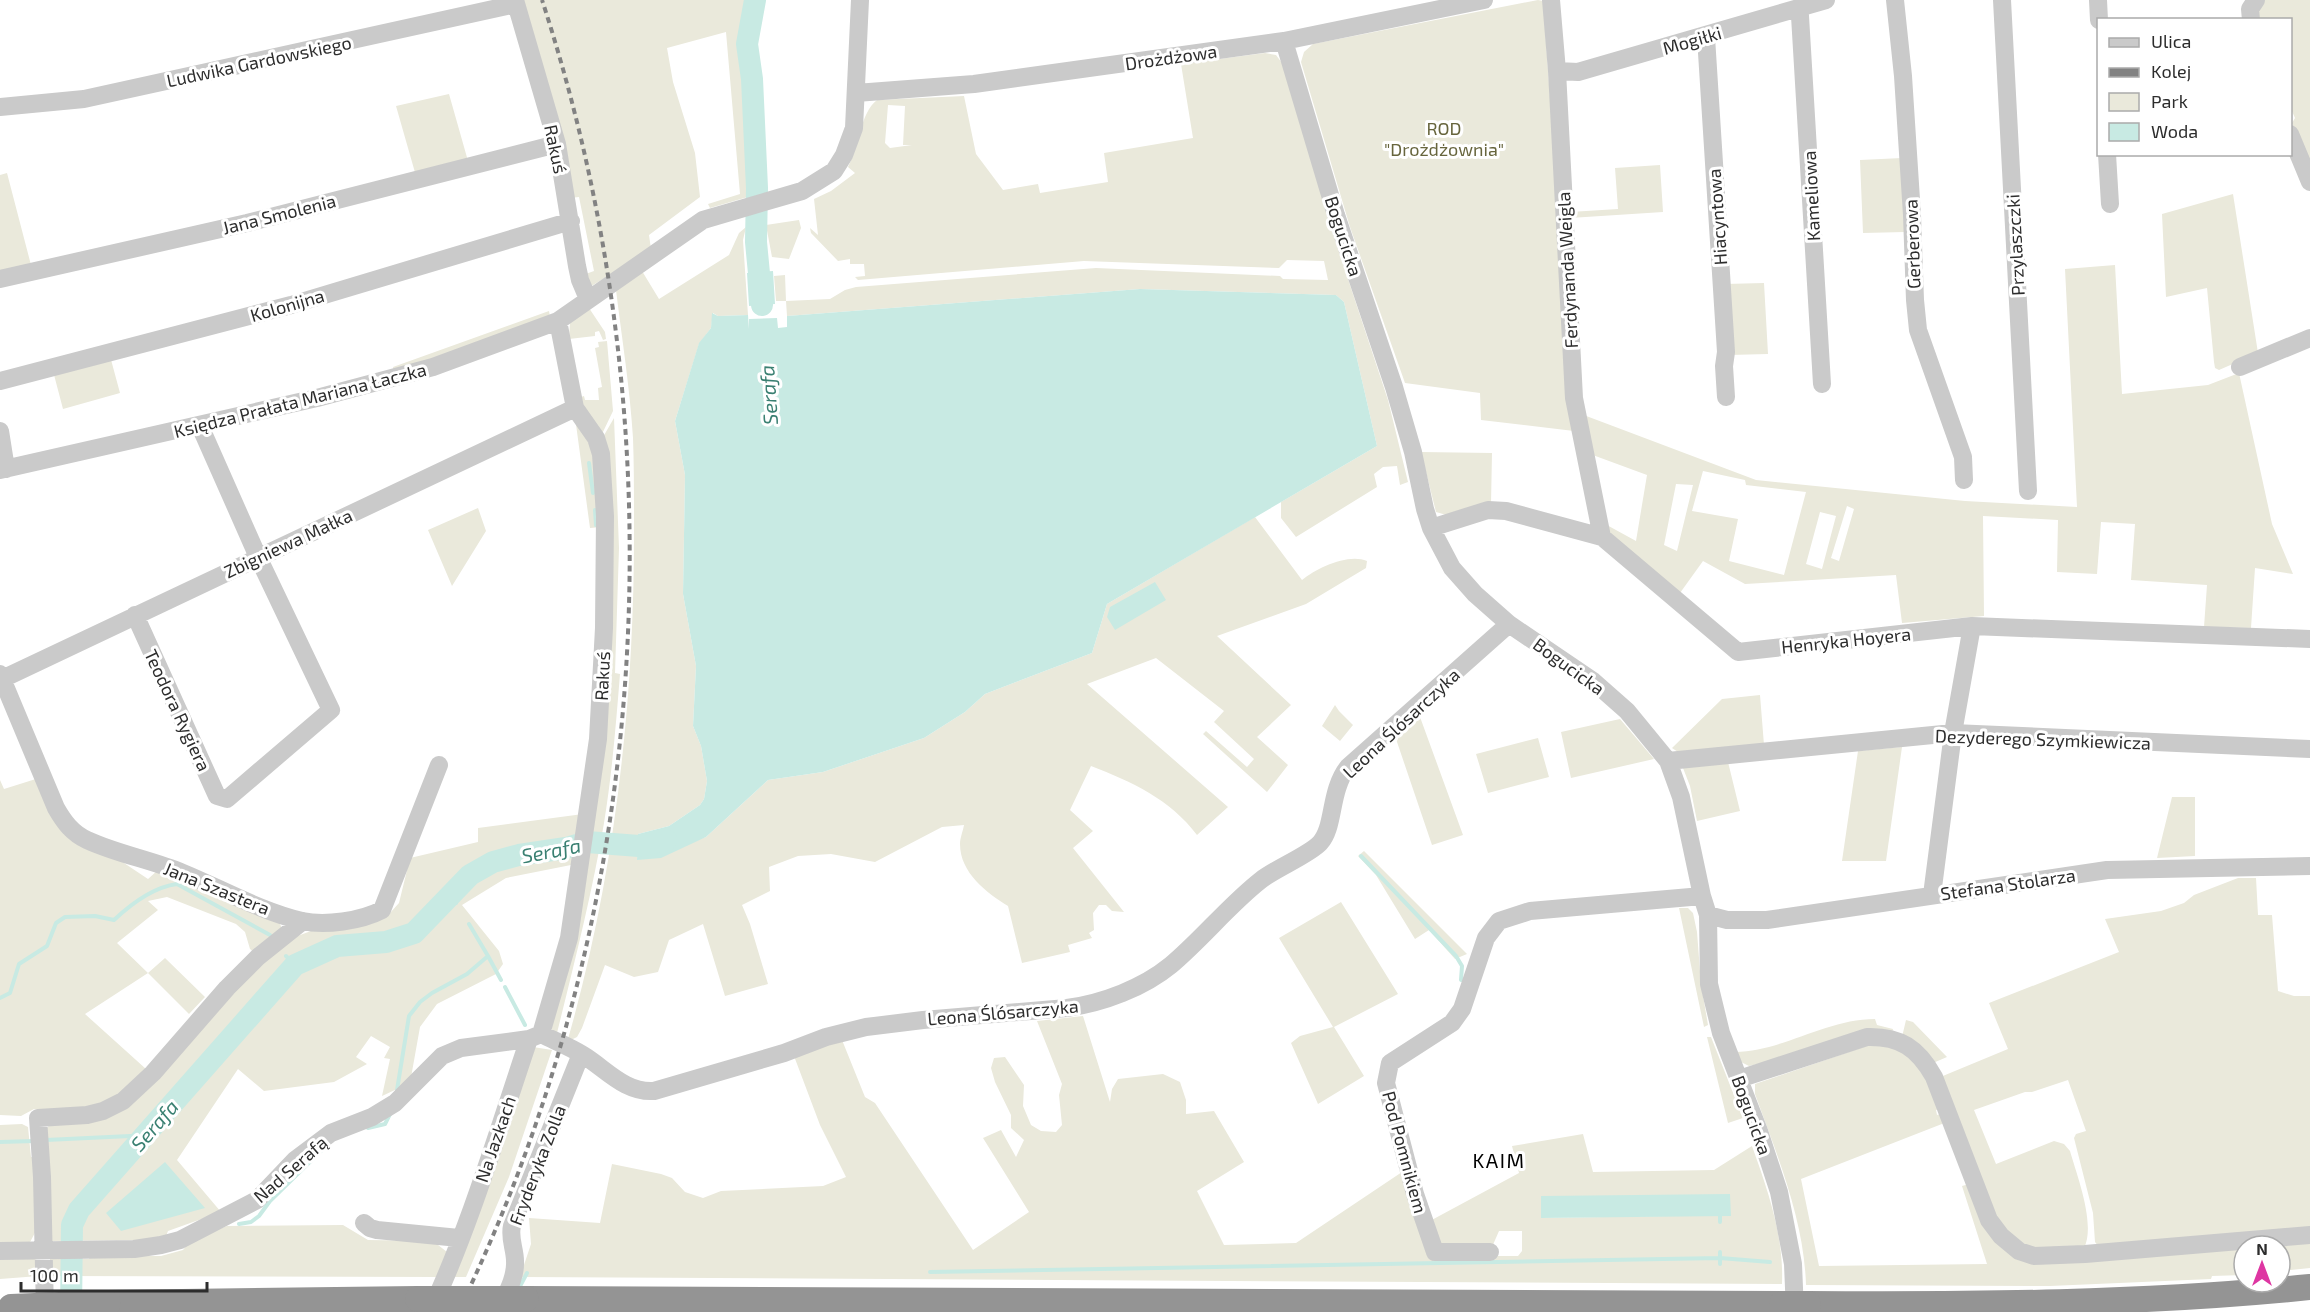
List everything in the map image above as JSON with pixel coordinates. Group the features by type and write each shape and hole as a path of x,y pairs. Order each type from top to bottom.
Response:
{"highway":[{"path":"5,1307 108,1303 424,1305 526,1299 1795,1307 2054,1304 2217,1296 2310,1287"}],"street":[{"name":"Księdza Prałata Mariana Łaczka","path":"3,470 317,398 433,367 558,321 704,220 802,191 834,171 844,155 854,128 860,0"},
{"name":"Drożdżowa","path":"856,93 975,84 1284,41 1484,0"},
{"name":"Ferdynanda Weigla","path":"1551,0 1557,71 1574,398 1602,537"},
{"name":"Mogiłki","path":"1557,71 1578,72 1706,37 1826,0"},
{"name":"Gerberowa","path":"1895,0 1903,76 1918,330 1963,457 1964,480"},
{"name":"Przylaszczki","path":"2002,0 2028,491"},
{"path":"2098,0 2099,18"},
{"path":"2251,18 2250,9 2256,0"},
{"name":"Ludwika Gardowskiego","path":"0,107 84,99 515,2"},
{"name":"Rakuś","path":"515,2 557,144 580,280 588,300"},
{"name":"Kameliowa","path":"1798,9 1822,384"},
{"name":"Hiacyntowa","path":"1706,37 1726,352 1724,366 1726,397"},
{"name":"Bogucicka","path":"1284,41 1336,215 1394,387 1431,528 1452,568 1475,594 1509,624 1593,681 1627,711 1668,761 1681,797 1708,915 1709,984 1721,1033 1779,1192 1793,1264 1795,1307"},
{"path":"2292,139 2310,182"},
{"name":"Jana Smolenia","path":"0,279 247,223 557,144"},
{"path":"2107,156 2110,204"},
{"name":"Kolonijna","path":"0,381 291,305 571,220"},
{"name":"Rakuś","path":"535,1036 569,938 598,740 604,628 605,516 601,454 598,444 575,408 558,321"},
{"path":"2240,367 2310,338"},
{"name":"Zbigniewa Małka","path":"1,676 575,408"},
{"path":"200,426 258,557"},
{"path":"0,430 3,470"},
{"name":"Henryka Hoyera","path":"1431,528 1488,510 1506,511 1602,537 1738,652 1972,626 2310,639"},
{"name":"Teodora Rygiera","path":"135,615 217,796 227,799 331,710 258,557"},
{"name":"Leona Ślósarczyka","path":"535,1036 581,1054 635,1090 654,1091 784,1053 825,1037 866,1027 940,1018 1067,1008 1096,1002 1139,985 1170,966 1252,887 1316,846 1324,837 1336,789 1348,767 1509,624"},
{"path":"1932,895 1953,734 1972,626"},
{"name":"Jana Szastera","path":"1,676 56,808 67,827 86,839 183,873 242,900 303,921 348,921 368,918 382,910 439,765"},
{"name":"Dezyderego Szymkiewicza","path":"1668,761 1953,734 2310,749"},
{"name":"Stefana Stolarza","path":"1708,915 1727,920 1767,920 2107,870 2310,866"},
{"name":"Pod Pomnikiem","path":"1490,1252 1435,1252 1415,1194 1386,1083 1390,1063 1452,1023 1462,1009 1486,938 1499,921 1530,911 1702,896"},
{"path":"45,1312 49,1250 38,1118 87,1115 103,1111 123,1101 153,1073 227,988 258,957 303,921"},
{"name":"Na Jazkach","path":"424,1305 446,1276 535,1036"},
{"name":"Nad Serafą","path":"0,1251 134,1249 180,1240 257,1200 295,1160 331,1133 372,1117 395,1103 442,1056 461,1048 535,1036"},
{"path":"1739,1079 1867,1037 1882,1036 1912,1049 1924,1059 1934,1077 1989,1220 2001,1236 2019,1251 2034,1256 2076,1255 2310,1235"},
{"name":"Fryderyka Zolla","path":"498,1312 510,1287 516,1265 511,1235 512,1226 581,1054"},
{"path":"364,1223 377,1230 459,1238"}],"green space":[{"path":"518,0 764,0 756,26 755,44 760,84 765,181 768,191 710,208 708,204 740,194 726,32 667,48 673,82 695,153 700,197 649,235 651,249 590,287 583,275 594,271 579,197 570,198"},
{"name":"ROD \"Drożdżownia\"","path":"1538,0 1543,1 1574,431 1481,420 1480,393 1405,383 1350,227 1301,62 1304,52 1313,44"},
{"path":"2262,0 2310,0 2310,168 2292,123 2295,118 2292,111 2292,18 2256,18"},
{"path":"1265,53 1276,55 1282,63 1342,261 1388,400 1408,482 1400,485 1397,466 1383,467 1374,474 1377,487 1296,537 1281,518 1281,502 1377,446 1344,302 1336,295 1140,289 787,316 786,301 830,299 845,290 856,287 1096,268 1328,280 1324,261 1287,260 1279,268 1084,261 858,280 855,277 865,276 864,264 850,264 850,259 838,261 811,233 810,228 818,235 814,199 831,191 855,173 848,167 863,122 871,106 877,100 964,96 976,154 1003,190 1038,184 1040,193 1108,182 1104,153 1193,138 1181,64","holes":["888,105 905,106 903,145 912,145 890,148 885,143"]},
{"path":"449,94 468,161 416,176 396,106"},
{"path":"1902,158 1905,232 1863,233 1860,160"},
{"path":"1660,165 1663,212 1570,218 1570,212 1618,209 1615,168"},
{"path":"7,173 31,265 0,271 0,175"},
{"path":"2233,194 2258,353 2219,370 2215,368 2214,362 2207,288 2166,297 2162,214"},
{"path":"799,220 801,228 789,259 772,257 766,225"},
{"path":"746,227 743,240 748,315 718,316 713,313 711,328 699,344 675,421 685,475 683,594 696,666 693,726 701,746 707,781 704,799 700,805 669,826 638,834 637,860 706,837 768,780 823,772 924,738 965,712 985,694 1092,653 1107,604 1255,517 1302,580 1342,560 1367,561 1366,568 1306,604 1217,636 1291,705 1257,737 1288,765 1267,792 1203,734 1206,731 1247,767 1254,759 1214,722 1224,711 1156,658 1087,684 1228,807 1197,835 1175,811 1149,793 1091,766 1070,810 1093,831 1073,848 1124,912 1112,911 1106,905 1099,905 1093,913 1094,930 1089,933 1092,938 1068,945 1070,952 1022,963 1008,906 976,881 965,864 960,844 964,825 942,827 875,862 831,854 798,856 769,867 770,891 742,905 768,984 725,996 703,924 669,940 658,972 634,977 605,965 582,1028 577,1037 571,1040 568,1039 599,912 610,847 626,717 631,651 633,438 616,290 642,271 659,299 729,255 739,233"},
{"path":"2115,265 2122,394 2208,385 2239,373 2272,524 2293,574 2255,568 2251,628 2204,627 2207,585 2131,580 2135,524 2101,522 2097,574 2057,572 2058,520 1983,516 1984,616 1902,623 1896,575 1745,584 1703,561 1680,593 1607,532 1605,524 1636,541 1647,475 1590,454 1581,414 1756,480 1965,501 2077,507 2065,269","holes":["1703,471 1745,480 1746,485 1806,492 1784,575 1729,561 1738,519 1692,511","1676,484 1693,485 1677,551 1664,545","1847,506 1854,509 1839,561 1831,558","1820,512 1836,516 1822,569 1806,564"]},
{"path":"785,275 786,301 776,301 774,276"},
{"path":"1764,283 1768,354 1729,355 1725,284"},
{"path":"589,308 605,332 606,339 603,340 599,331 595,332 595,336 569,339 570,323"},
{"path":"549,311 550,317 394,373 393,367"},
{"path":"607,341 613,411 602,434 578,398 584,396 585,400 599,400 598,388 602,387 595,348 599,347 598,342"},
{"path":"110,356 120,393 63,409 53,371"},
{"path":"575,417 594,439 602,527 590,528"},
{"path":"614,418 619,548 615,673 620,674 615,730 599,850 557,1033 552,1030 552,1015 596,808 603,437"},
{"path":"1421,452 1492,453 1491,504 1450,516 1436,512"},
{"path":"478,508 486,531 452,586 428,530"},
{"path":"1760,695 1764,745 1678,752 1672,748 1722,699"},
{"path":"1335,705 1353,725 1340,741 1322,726"},
{"path":"1420,717 1463,835 1432,845 1396,739"},
{"path":"1620,719 1654,759 1571,778 1561,732"},
{"path":"1538,738 1549,777 1488,793 1476,754"},
{"path":"1902,747 1886,861 1842,861 1858,751"},
{"path":"1728,762 1740,811 1697,821 1690,786 1683,768"},
{"path":"39,778 48,804 118,859 148,879 158,870 277,920 281,931 254,952 250,949 245,932 236,924 167,897 148,901 158,910 117,943 148,973 85,1014 146,1069 122,1093 99,1105 66,1112 34,1109 21,1116 0,1115 0,780 4,789"},
{"path":"2172,797 2195,797 2195,856 2157,858"},
{"path":"583,814 576,864 506,878 462,905 499,951 503,964 496,974 437,1004 420,1027 410,1083 382,1096 390,1059 384,1058 390,1047 371,1036 356,1057 367,1064 334,1082 264,1091 238,1069 177,1160 221,1212 168,1231 166,1236 152,1240 50,1241 47,1128 52,1122 95,1119 218,1007 284,941 311,931 378,921 390,913 399,903 410,858 478,842 478,828"},
{"path":"1364,851 1467,954 1455,959 1429,930 1415,939 1376,875 1358,856"},
{"path":"2238,878 2256,878 2258,915 2272,915 2278,991 2294,996 2310,996 2310,1231 2232,1234 2232,1237 2099,1247 2095,1242 2093,1213 2074,1138 2076,1134 2086,1131 2068,1080 1974,1110 1996,1164 2054,1141 2064,1144 2070,1151 2087,1213 2087,1238 2084,1248 2027,1247 1994,1220 1938,1078 2008,1049 1989,1003 2119,952 2105,919 2161,911 2184,903 2194,895"},
{"path":"1341,902 1398,994 1334,1027 1364,1076 1318,1104 1291,1043 1300,1036 1333,1027 1279,938"},
{"path":"1679,908 1688,908 1693,913 1697,932 1701,984 1708,1025 1704,1027"},
{"path":"165,958 205,997 189,1014 148,973"},
{"path":"1083,1016 1110,1102 1112,1089 1118,1079 1163,1074 1180,1082 1186,1100 1186,1114 1214,1111 1244,1162 1197,1191 1224,1245 1296,1243 1405,1170 1430,1256 1518,1256 1522,1251 1522,1231 1499,1231 1492,1247 1436,1248 1428,1222 1519,1173 1512,1146 1583,1134 1593,1172 1714,1170 1752,1146 1778,1231 1782,1284 520,1277 531,1244 529,1218 600,1223 612,1164 672,1178 685,1192 703,1198 721,1191 823,1186 846,1177 820,1125 794,1056 842,1040 865,1097 875,1103 973,1250 1029,1212 983,1138 1001,1130 1016,1157 1024,1140 1011,1128 1011,1115 995,1082 991,1068 994,1058 1005,1057 1024,1085 1023,1106 1031,1125 1041,1131 1056,1132 1062,1125 1059,1095 1062,1084 1037,1021","holes":["1541,1197 1730,1215 1542,1218"]},
{"path":"1875,1019 1877,1025 1893,1029 1892,1033 1749,1066 1741,1062 1735,1052 1771,1046 1839,1024"},
{"path":"1906,1020 1913,1022 1947,1057 1933,1063 1902,1037"},
{"path":"1707,1037 1711,1037 1743,1118 1728,1123"},
{"path":"1878,1042 1913,1056 1942,1108 1936,1110 1937,1115 1944,1113 1947,1122 1801,1179 1819,1266 1987,1264 1962,1186 1969,1184 2008,1250 2232,1241 2232,1275 2212,1276 2211,1279 2050,1286 1806,1285 1795,1212 1755,1094 1755,1084"},
{"path":"533,1047 552,1050 509,1177 466,1277 452,1277"},
{"path":"22,1124 28,1127 31,1157 36,1157 37,1229 29,1244 0,1244 0,1125"},
{"path":"343,1225 368,1240 433,1241 447,1252 441,1277 50,1276 50,1259 89,1259 90,1256 161,1256 183,1250 191,1240 227,1226"},
{"path":"2310,1238 2310,1268 2292,1270 2292,1239"},
{"path":"0,1256 26,1256 37,1260 39,1276 0,1279"}],"water":[{"path":"773,271 775,304 749,306 747,273"},
{"path":"1140,289 1336,295 1344,302 1377,446 1107,604 1092,653 985,694 965,712 924,738 823,772 768,780 706,837 661,858 637,860 638,834 669,826 700,805 704,799 707,781 701,746 693,726 696,666 683,594 685,475 675,421 699,343 711,328 712,313 718,316 748,315 749,329 749,319 777,318 778,328 787,327 787,316"},
{"path":"1155,582 1166,600 1115,630 1107,617 1110,607"},
{"path":"165,1162 205,1208 121,1231 106,1213"},
{"path":"1730,1194 1731,1216 1541,1218 1541,1196"}],"waterway":[{"name":"Serafa","path":"755,0 747,44 752,79 757,188 756,242 762,305"},
{"path":"589,463 593,493"},
{"path":"595,510 596,525"},
{"name":"Serafa","path":"71,1312 72,1225 79,1210 295,965 337,946 386,942 414,933 470,875 493,862 587,842 639,846 666,840"},
{"path":"1361,856 1456,956 1462,966 1461,980"},
{"path":"0,998 10,993 19,964 47,946 56,923 65,917 95,916 114,920 143,897 168,886 177,884 270,935"},
{"path":"451,894 456,903"},
{"path":"397,1090 409,1016 420,1002 467,974 488,956 469,924"},
{"path":"286,956 295,965"},
{"path":"488,956 501,980"},
{"path":"505,987 525,1025"},
{"path":"368,1128 385,1124 390,1114"},
{"path":"46,1140 143,1137"},
{"path":"0,1142 35,1141"},
{"path":"239,1224 251,1222 259,1216 270,1201 322,1150"},
{"path":"1720,1216 1720,1222"},
{"path":"1720,1252 1720,1264"},
{"path":"930,1272 1720,1258 1770,1262"},
{"path":"518,1290 527,1273"}],"railway":[{"path":"458,1312 524,1157 574,996 608,831 626,664 629,496 615,328 586,162 542,0"}],"district":[{"name":"KAIM","path":"1499,1160"}]}
